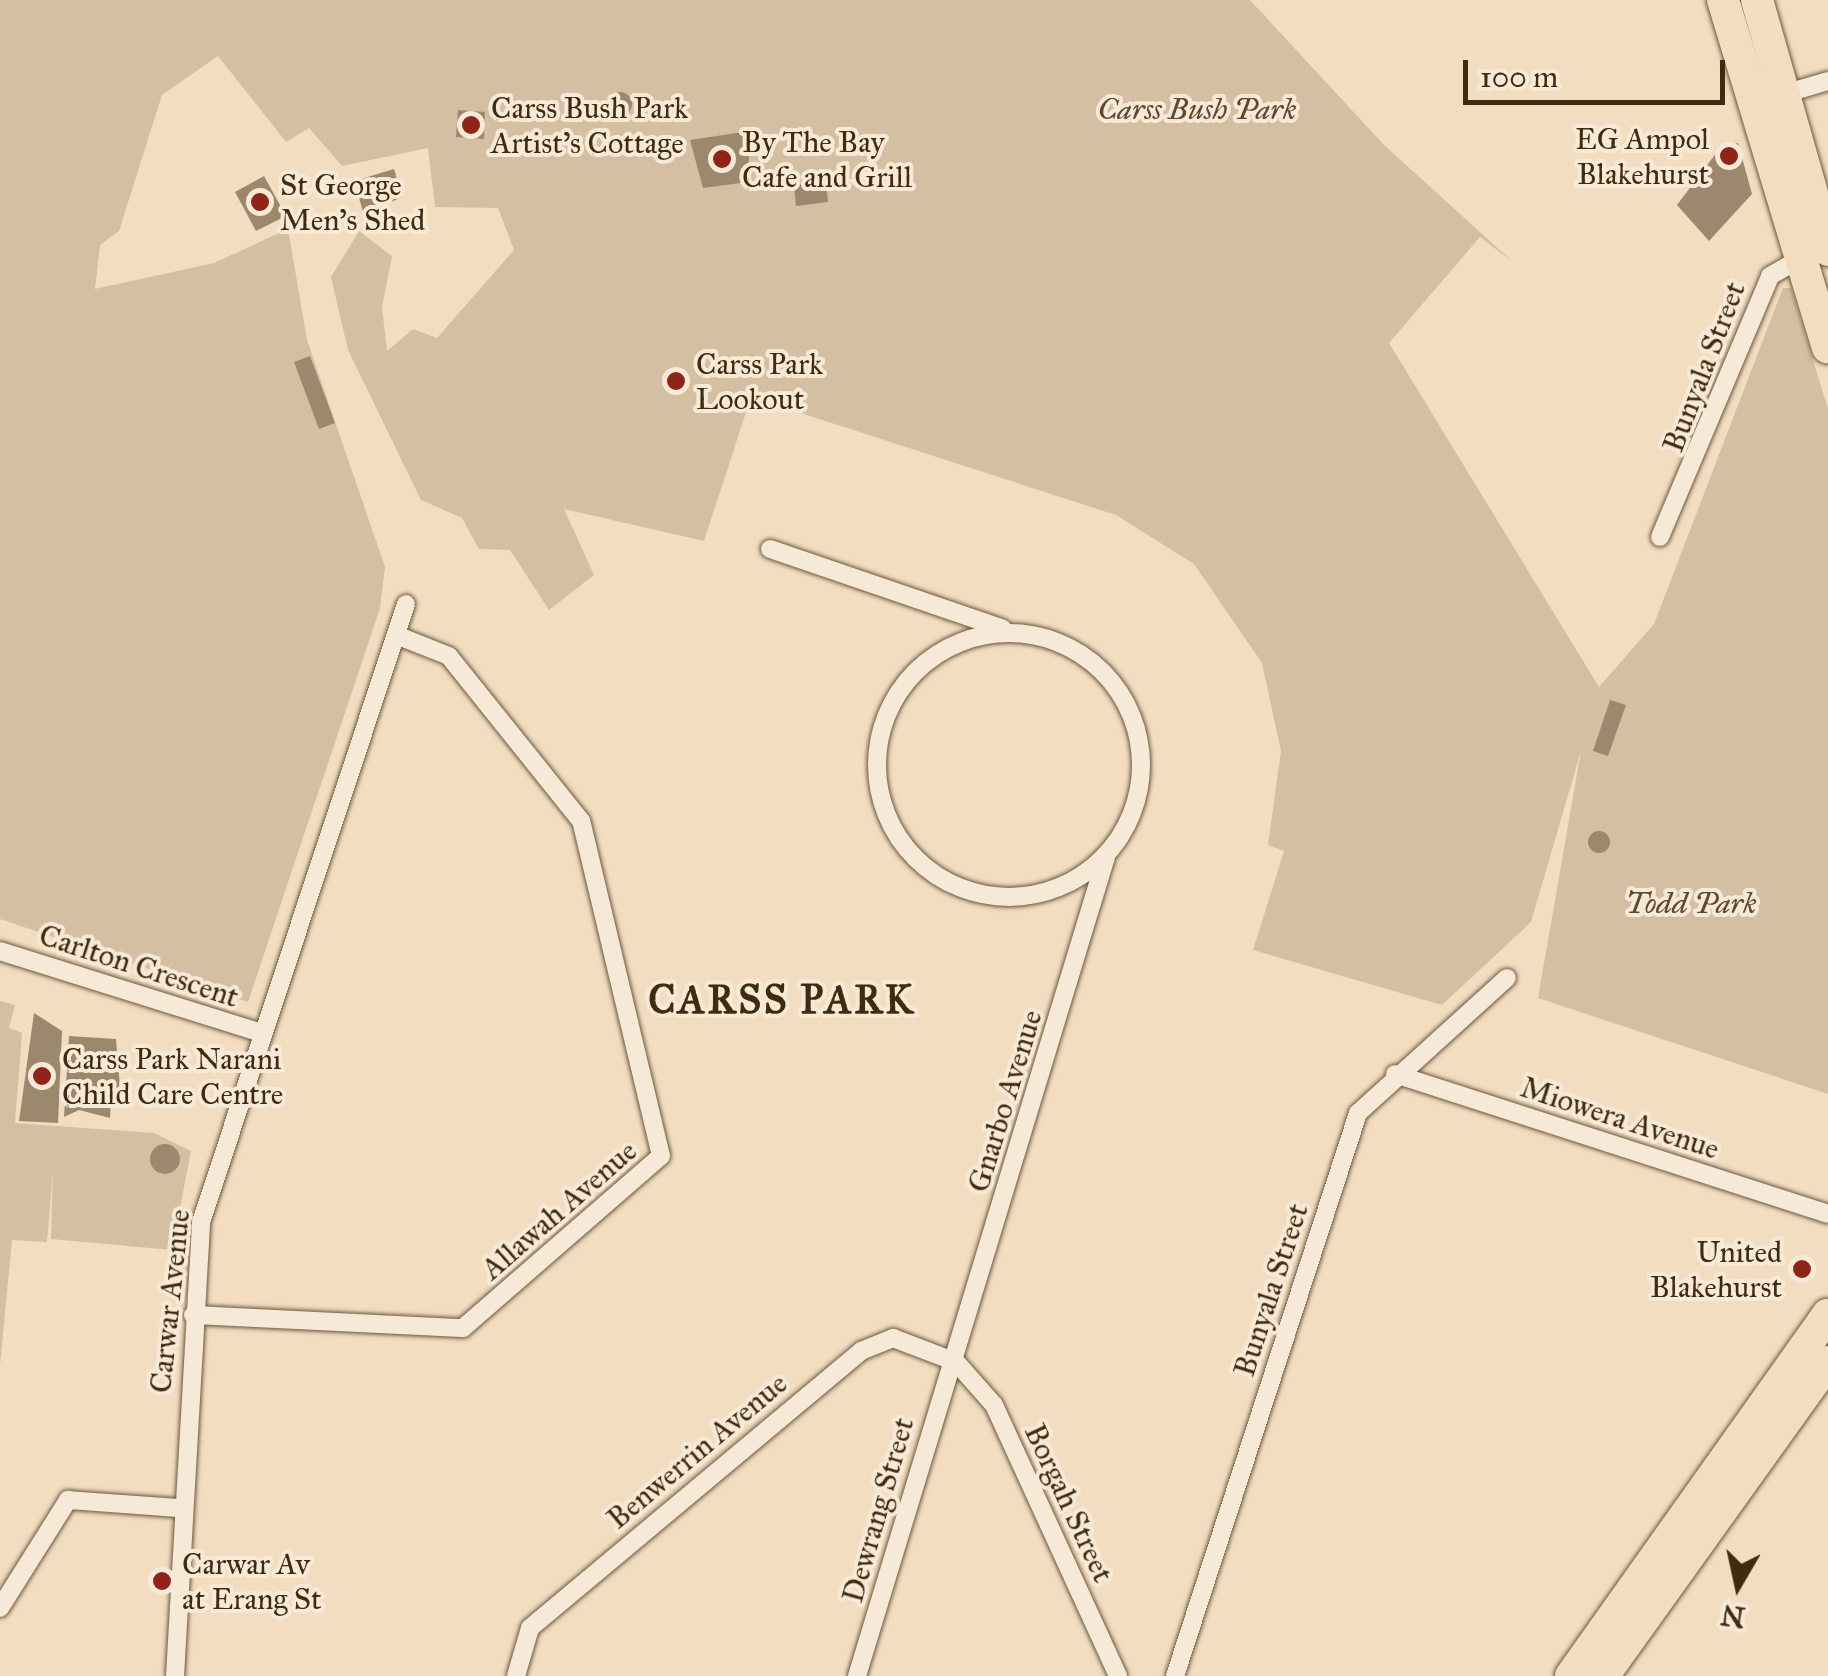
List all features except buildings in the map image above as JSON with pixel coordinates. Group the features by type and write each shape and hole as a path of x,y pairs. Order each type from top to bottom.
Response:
{"highway":[{"path":"1723,0 1821,251"},
{"path":"1757,0 1787,93 1821,251 1828,348"},
{"path":"1603,1676 1820,1364 1828,1315"},
{"path":"1571,1676 1820,1364"}],"street":[{"path":"1787,93 1828,81"},
{"name":"Bunyala Street","path":"1660,537 1770,276 1821,251"},
{"name":"Gnarbo Avenue","path":"770,549 1073,651 1109,680 1130,713 1141,758 1137,800 1106,857 956,1362"},
{"name":"Carwar Avenue","path":"176,1676 180,1508 202,1222 261,1033 401,637 406,604"},
{"path":"1008,631 943,649 890,707 876,762 890,825 927,869 981,895 1040,894 1106,857"},
{"name":"Allawah Avenue","path":"193,1315 463,1328 660,1156 581,821 449,656 401,637"},
{"name":"Carlton Crescent","path":"0,951 261,1033"},
{"name":"Bunyala Street","path":"1175,1676 1358,1114 1394,1074 1507,978"},
{"name":"Miowera Avenue","path":"1394,1074 1828,1214"},
{"name":"Benwerrin Avenue","path":"516,1676 530,1628 860,1350 908,1339 956,1362"},
{"name":"Dewrang Street","path":"857,1676 956,1362"},
{"name":"Borgah Street","path":"956,1362 994,1405 1118,1676"},
{"path":"0,1608 68,1500 180,1508"}],"green space":[{"path":"0,0 1250,0 1384,145 1513,262 1480,237 1389,343 1599,687 1654,624 1783,288 1791,288 1828,409 1828,1094 1538,998 1581,751 1531,922 1442,1005 1253,950 1284,851 1268,845 1281,751 1262,663 1194,564 1116,515 751,397 704,541 564,509 594,575 549,610 510,550 479,549 462,518 421,500 348,350 331,277 359,231 392,256 382,307 387,351 413,329 437,338 514,250 498,208 435,207 428,148 342,166 309,128 286,142 218,56 162,95 119,231 100,245 95,289 214,263 288,229 307,340 385,567 380,608 248,1002 0,919"},
{"path":"0,1001 15,1005 9,1028 22,1033 15,1123 154,1133 191,1151 172,1250 51,1239 53,1171 47,1242 12,1240 0,1365"}],"place":[{"name":"Carss Bush Park Artist's Cottage","path":"471,125"},
{"name":"EG Ampol Blakehurst","path":"1729,156"},
{"name":"By The Bay Cafe and Grill","path":"722,159"},
{"name":"St George Men's Shed","path":"260,202"},
{"name":"Carss Park Lookout","path":"676,381"},
{"name":"Carss Park Narani Child Care Centre","path":"42,1076"},
{"name":"United Blakehurst","path":"1802,1269"},
{"name":"Carwar Av at Erang St","path":"162,1581"}],"district":[{"name":"CARSS PARK","path":"782,1000"}],"park label":[{"name":"Carss Bush Park","path":"1197,109"},
{"name":"Todd Park","path":"1691,903"}]}
